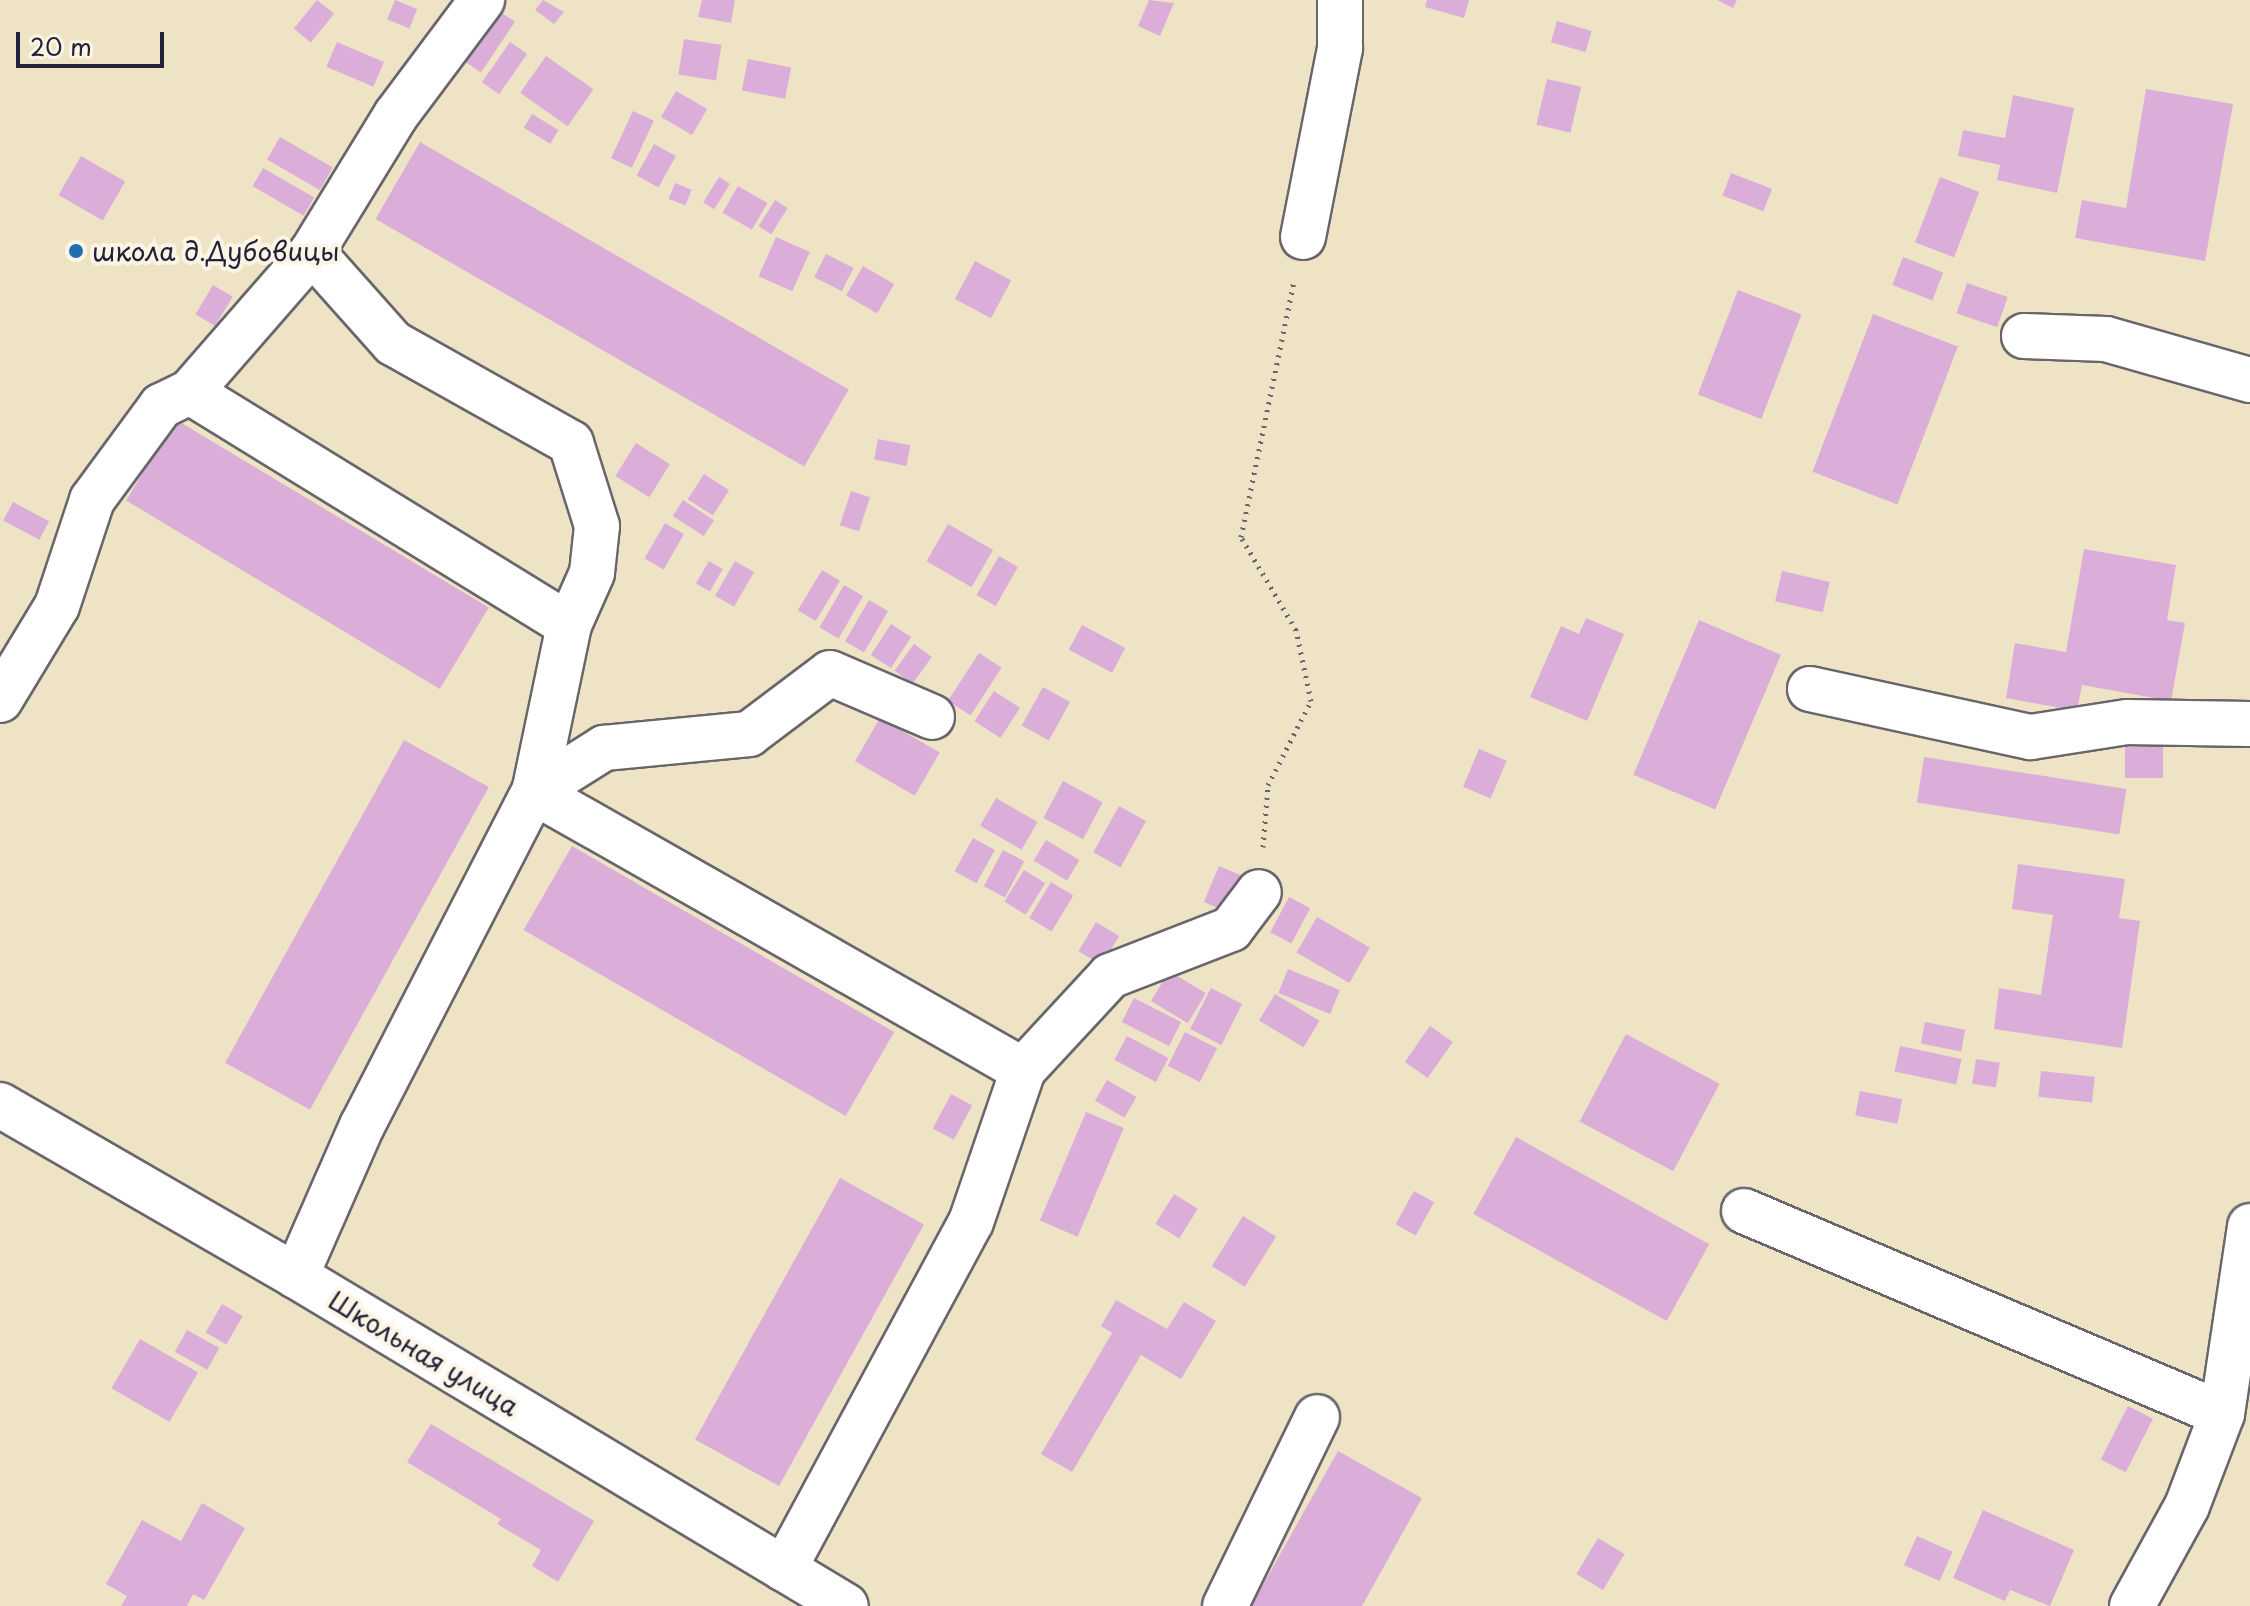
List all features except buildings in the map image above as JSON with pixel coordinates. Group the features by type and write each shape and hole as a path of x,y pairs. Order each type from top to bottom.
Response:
{"street":[{"path":"0,700 57,606 92,500 161,406 190,392 312,252 396,115 482,0"},
{"path":"1303,237 1340,48 1340,0"},
{"path":"296,1276 362,1126 534,792 569,625 592,573 597,526 571,443 393,343 312,252"},
{"path":"2024,336 2106,339 2250,380"},
{"path":"190,392 569,625"},
{"path":"534,792 604,748 749,734 830,673 932,717"},
{"path":"1810,689 2031,737 2127,722 2250,724"},
{"path":"534,792 1023,1070"},
{"path":"784,1569 971,1222 1023,1070 1110,976 1231,929 1259,892"},
{"name":"Школьная улица","path":"0,1105 296,1276 846,1606"},
{"path":"1744,1211 2222,1414"},
{"path":"2132,1606 2187,1506 2222,1414 2250,1226"},
{"path":"1225,1606 1317,1417"}],"path":[{"path":"1259,892 1268,785 1311,701 1296,630 1241,537 1303,237"}],"place":[{"name":"школа д.Дубовицы","path":"76,251"}]}
